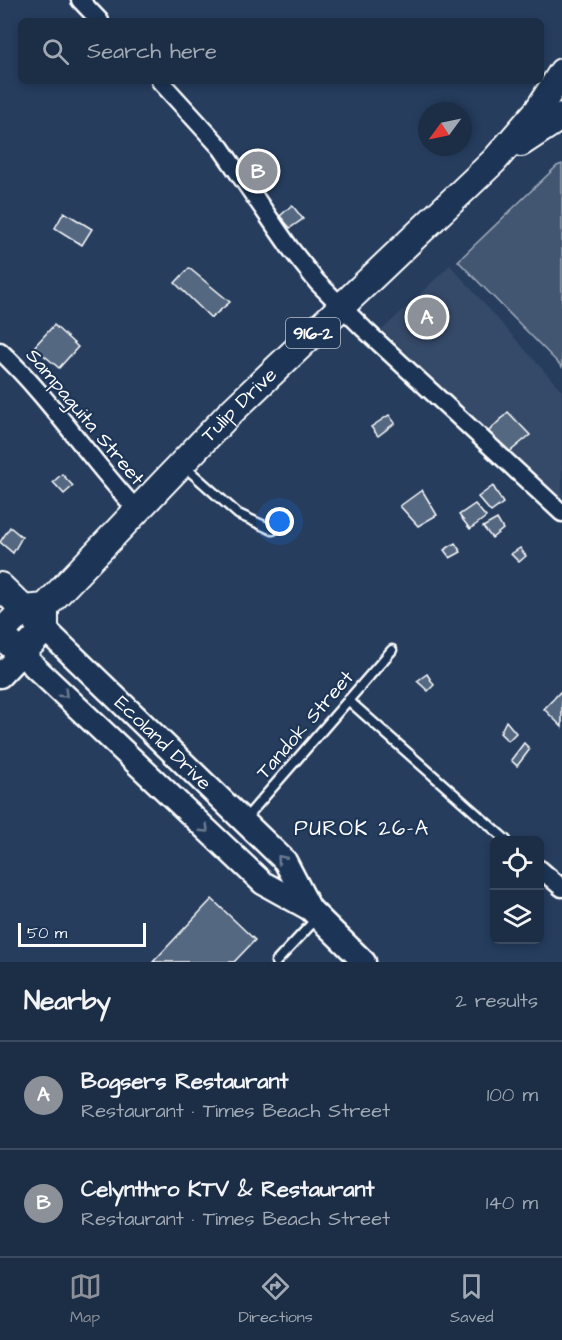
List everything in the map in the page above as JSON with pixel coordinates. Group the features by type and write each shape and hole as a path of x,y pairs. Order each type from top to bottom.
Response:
{"main road":[{"name":"Tulip Drive","path":"0,676 21,654 38,615 182,463 340,306 494,161 543,103 562,72"},
{"name":"Tulip Drive","path":"494,161 562,116"},
{"name":"Ecoland Drive","path":"0,586 38,615 285,861 314,913 358,959"},
{"name":"Tulip Drive","path":"0,634 38,615"},
{"name":"Ecoland Drive","path":"0,634 263,883 314,913"}],"street":[{"path":"80,0 97,18"},
{"path":"163,84 221,148 302,265 340,306 562,513"},
{"name":"Sampaguita Street","path":"0,351 24,375 90,458 137,510"},
{"path":"544,872 562,888"}],"lane":[{"path":"182,463 238,514 273,530"},
{"name":"Tandok Street","path":"243,821 392,650"},
{"path":"348,700 502,836"},
{"path":"276,962 314,913"}],"shaded area":[{"path":"562,164 562,367 458,261 557,166"},
{"path":"450,265 562,391 562,502 382,330"}],"building":[{"path":"292,205 303,219 290,228 280,216"},
{"path":"64,212 92,229 82,245 55,228"},
{"path":"189,268 230,302 211,318 175,283"},
{"path":"54,325 78,347 59,368 34,347"},
{"path":"508,412 530,435 507,454 487,433"},
{"path":"389,415 395,423 378,436 371,427"},
{"path":"62,474 73,486 64,494 53,482"},
{"path":"493,486 503,503 491,512 478,497"},
{"path":"422,490 437,515 418,526 400,506"},
{"path":"475,504 486,517 470,529 459,515"},
{"path":"497,519 503,529 492,538 483,527"},
{"path":"10,527 22,537 13,553 0,542"},
{"path":"455,543 461,552 450,558 444,550"},
{"path":"520,548 526,556 519,562 511,554"},
{"path":"427,674 434,685 428,691 417,681"},
{"path":"560,692 562,695 562,727 544,709"},
{"path":"506,721 516,733 508,741 500,733"},
{"path":"524,743 530,749 517,766 511,760"},
{"path":"212,899 255,940 234,962 153,962"}],"place":[{"name":"Celynthro KTV & Restaurant","path":"258,171"},
{"name":"Bogsers Restaurant","path":"427,317"}],"district":[{"name":"PUROK 26-A","path":"362,828"}]}
